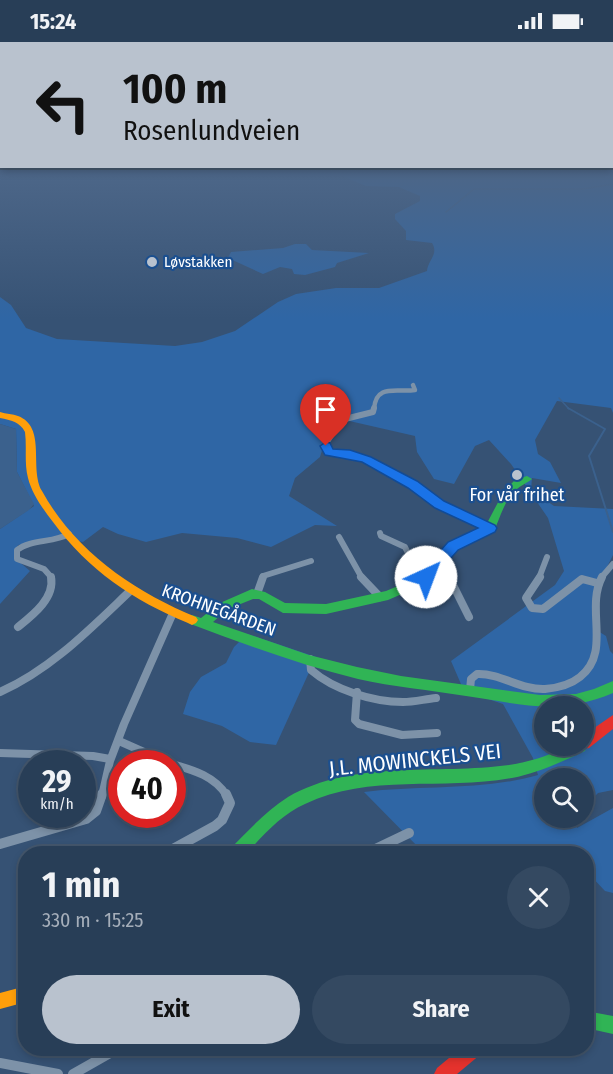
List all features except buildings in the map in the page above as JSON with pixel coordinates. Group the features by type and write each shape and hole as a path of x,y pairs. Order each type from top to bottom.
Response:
{"main road":[{"name":"KROHNEGÅRDEN","path":"0,415 18,418 28,427 32,440 29,470 31,478 69,534 97,565 129,592 173,614 379,679 470,690 534,702 559,703 594,696 613,687"},
{"path":"204,623 224,606 242,597 257,594 279,608 331,609 380,597 421,581 438,566 453,546 490,528 507,490 526,479"},
{"name":"J.L. MOWINCKELS VEI","path":"594,735 613,721"},
{"name":"J.L. MOWINCKELS VEI","path":"243,846 279,812 301,798 327,787 386,779 479,776 538,764 561,756"},
{"path":"0,1001 18,996"},
{"path":"594,1021 613,1025"},
{"path":"443,1074 465,1056"}],"street":[{"path":"413,385 415,390 412,391 387,392 378,396 373,412 341,420 326,443 329,452 350,454 367,459 412,484 439,505 490,528"},
{"path":"380,533 381,536 405,547 421,581"},
{"path":"18,627 38,609 48,596 53,581 44,569 17,559 17,550 24,544 58,541 69,534"},
{"path":"339,537 348,549 355,570 380,597"},
{"path":"547,557 538,582 526,598 532,608 543,609 582,579 597,583"},
{"path":"257,594 263,576 312,561"},
{"path":"470,690 471,679 477,674 488,674 511,683 537,689 563,686 582,675 597,654 594,593 597,583 613,564"},
{"path":"438,566 453,582 469,617"},
{"path":"0,692 14,686 71,647 129,592"},
{"path":"115,750 146,672 173,614"},
{"path":"310,659 311,670 322,681 357,692 397,702 436,698"},
{"path":"357,692 355,720 359,724 402,735 437,733"},
{"path":"119,741 140,750"},
{"path":"0,753 108,758"},
{"path":"179,846 215,826 222,820 230,803 226,794 208,775 186,768"},
{"path":"0,844 81,823 92,816 100,801 108,770"},
{"path":"381,846 409,833"},
{"path":"73,1074 105,1056"},
{"path":"0,1063 58,1074"}],"shaded area":[{"path":"398,222 613,222 613,413 611,408 557,401 535,440 538,454 550,462 561,483 532,478 531,490 554,506 613,509 613,555 598,585 598,631 606,636 613,654 613,790 598,793 594,797 594,768 536,768 533,758 503,704 464,691 451,661 555,585 564,571 548,518 511,464 489,440 475,446 454,484 434,479 417,452 415,436 345,420 328,431 320,457 295,478 289,496 337,526 315,525 271,547 237,538 182,533 146,542 103,527 83,542 63,538 18,545 16,559 30,571 0,604 0,529 34,506 17,472 16,429 0,424 0,297 11,305 26,328 57,339 175,346 202,342 235,331 278,302 296,294 336,288 379,288 427,271 434,254 432,243 406,240 406,231"},
{"path":"295,244 306,244 312,250 369,253 337,263 335,267 305,275 294,274 292,269 280,267 263,274 228,258 231,252 283,248"},
{"path":"0,424 16,429 17,472 34,504 29,510 0,529"},
{"path":"247,634 316,657 276,745 250,742 222,726 183,714 190,692 201,677 226,663 234,647"},
{"path":"534,776 534,828 594,828 594,819 613,808 613,893 605,891 594,879 594,846 417,846 364,792 474,786"}],"waterway":[{"path":"559,398 568,408"},
{"path":"568,408 605,429 589,456 613,532"}],"traffic: fast":[{"path":"204,623 224,606 252,594 261,595 283,608 326,609 388,595 421,581 439,565 453,546 489,530 507,493 512,487 527,479"},
{"path":"192,620 309,660 401,682 540,701 576,700 613,687"},
{"path":"243,846 266,823 292,803 334,786 368,780 476,776 512,771 547,762 559,756"},
{"path":"594,1021 613,1025"}],"traffic: slow":[{"path":"0,415 16,418 25,424 30,432 32,477 36,489 50,511 83,551 102,569 145,598 192,620"},
{"path":"0,1001 18,996"}],"traffic: jam":[{"path":"594,735 613,721"},
{"path":"443,1074 465,1056"}],"place":[{"name":"Løvstakken","path":"152,262"},
{"name":"For vår frihet","path":"517,475"}],"route":[{"path":"326,446 329,452 350,454 367,459 412,484 439,505 490,528 486,532 453,546 446,557 426,577"}]}
